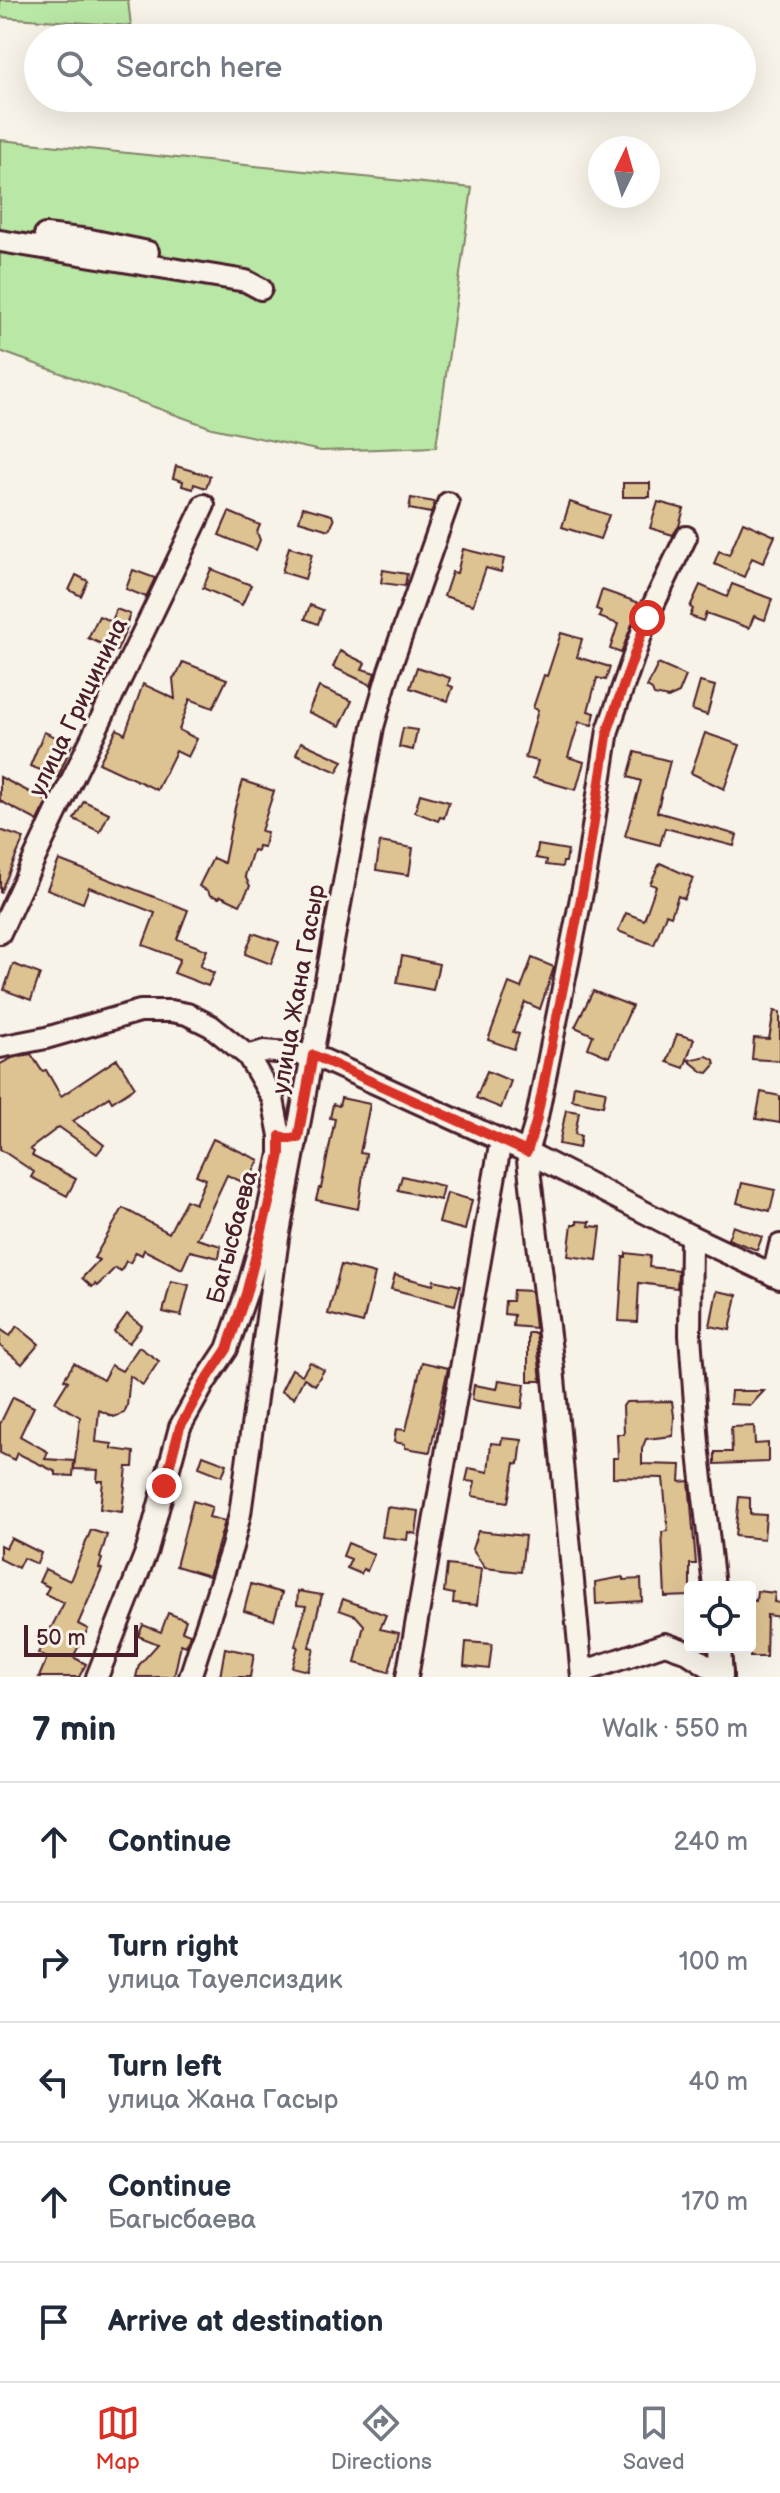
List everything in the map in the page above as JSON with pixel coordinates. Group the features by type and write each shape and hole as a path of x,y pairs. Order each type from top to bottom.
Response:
{"street":[{"path":"0,228 157,253 197,265 219,276"},
{"path":"0,241 219,276 246,281 261,289"},
{"name":"улица Жана Гасыр","path":"289,1137 313,1055 373,727 389,671 448,503"},
{"name":"улица Грицинина","path":"0,933 204,505"},
{"path":"686,537 647,618 608,730 586,873 536,1122 527,1152 553,1368 582,1674 665,1644 685,1651 722,1674"},
{"name":"Багысбаева","path":"0,1047 46,1038 140,1011 171,1011 199,1018 248,1056 273,1099 289,1137 280,1154 270,1236 229,1342 180,1427 147,1550 97,1677"},
{"path":"248,1056 264,1051 313,1055 527,1152 776,1276 780,1245"},
{"path":"407,1677 501,1140"},
{"path":"190,1677 240,1514 262,1347 270,1236"},
{"path":"691,1236 690,1335 713,1581"},
{"path":"229,1342 251,1338 262,1347"},
{"path":"720,1653 722,1674"}],"green space":[{"path":"0,0 128,0 131,24 102,24 0,17"},
{"path":"0,140 472,188 436,447 321,451 212,428 0,351"}],"building":[{"path":"176,466 210,476 206,488 194,484 193,489 182,486 183,481 173,478"},
{"path":"623,483 650,483 650,497 623,497"},
{"path":"411,498 435,502 431,513 409,509"},
{"path":"570,502 609,515 600,539 562,527"},
{"path":"658,502 684,509 673,535 650,528"},
{"path":"303,507 332,515 334,521 329,530 299,521"},
{"path":"229,512 260,525 256,550 219,535"},
{"path":"743,522 775,536 763,563 752,558 744,577 714,564 719,551 729,555"},
{"path":"289,547 312,554 305,579 282,572"},
{"path":"463,549 504,559 501,572 486,568 473,605 444,596 452,572 457,573"},
{"path":"211,569 251,585 242,605 203,588"},
{"path":"133,570 155,578 146,597 126,589"},
{"path":"383,570 407,574 405,586 381,583"},
{"path":"76,575 88,581 81,596 69,590"},
{"path":"732,584 772,599 765,620 754,616 749,628 706,613 703,621 690,616 693,609 690,607 700,585 727,597"},
{"path":"602,590 640,603 621,653 610,649 618,624 599,617 601,611 596,609"},
{"path":"310,605 323,610 318,624 305,619"},
{"path":"116,609 130,614 117,651 88,638 99,616 112,622"},
{"path":"561,633 582,639 577,657 610,667 606,680 597,678 588,711 595,713 592,725 579,722 568,757 584,762 576,790 533,778 538,761 525,758 538,710 533,708"},
{"path":"340,651 365,663 362,669 375,673 371,685 333,667"},
{"path":"183,662 227,679 213,708 190,699 179,730 197,739 188,757 176,751 157,790 99,763 117,729 125,734 143,684 175,699 173,678"},
{"path":"658,664 686,676 679,693 668,698 654,695 647,687"},
{"path":"417,667 450,678 448,685 453,687 448,701 410,688"},
{"path":"92,677 104,683 92,707 81,702"},
{"path":"700,682 715,686 707,715 692,710"},
{"path":"319,687 352,701 340,726 308,712"},
{"path":"403,728 417,730 413,750 399,747"},
{"path":"44,732 72,744 58,777 30,766"},
{"path":"705,733 740,745 724,789 691,773"},
{"path":"301,742 343,761 337,772 296,754"},
{"path":"635,752 670,761 657,812 737,835 734,846 665,828 660,845 625,836 641,781 628,777"},
{"path":"0,777 47,801 38,821 0,801"},
{"path":"243,781 274,791 261,831 267,832 264,847 258,846 257,851 253,850 245,876 250,886 240,905 221,896 210,895 199,886 213,858 224,863"},
{"path":"420,794 449,802 444,818 440,817 438,821 415,812"},
{"path":"84,801 109,813 100,832 74,819"},
{"path":"0,830 24,838 0,893"},
{"path":"380,842 413,848 409,875 376,870"},
{"path":"538,845 568,850 566,862 562,867 546,865 547,860 536,858"},
{"path":"59,860 188,910 177,939 207,950 200,966 214,973 208,986 174,973 180,959 143,945 155,913 89,887 83,903 47,889"},
{"path":"660,863 693,878 684,899 678,896 671,916 666,914 654,945 618,931 626,913 644,920 656,886 650,884"},
{"path":"253,933 279,942 271,964 245,954"},
{"path":"402,956 439,964 433,990 397,983"},
{"path":"532,958 554,967 540,1009 525,1002 513,1032 519,1034 514,1049 488,1040 509,983 521,988"},
{"path":"13,964 40,974 31,1000 4,990"},
{"path":"593,991 632,1006 609,1057 588,1048 593,1035 575,1027"},
{"path":"774,1011 780,1012 780,1061 752,1059 754,1038 769,1039"},
{"path":"677,1034 694,1039 684,1068 667,1062"},
{"path":"31,1054 42,1071 46,1070 61,1096 117,1059 135,1087 112,1102 109,1097 73,1121 104,1145 97,1154 59,1127 30,1149 34,1152 32,1156 76,1179 67,1196 31,1177 34,1172 0,1149 0,1064"},
{"path":"707,1056 714,1060 715,1065 708,1073 688,1060"},
{"path":"487,1071 511,1081 501,1108 476,1098"},
{"path":"574,1085 606,1091 603,1106 572,1100"},
{"path":"761,1092 780,1096 780,1123 756,1119"},
{"path":"341,1098 370,1104 360,1153 366,1154 358,1209 316,1200 335,1119 330,1118 333,1104 339,1106"},
{"path":"566,1110 579,1112 575,1134 581,1136 579,1148 559,1144"},
{"path":"213,1139 259,1160 247,1184 227,1175 197,1239 221,1246 219,1258 190,1251 182,1269 144,1250 142,1255 136,1252 130,1263 126,1261 121,1271 115,1268 97,1286 92,1287 82,1278 99,1260 94,1258 123,1208 169,1233 186,1200 195,1204 206,1179 196,1175"},
{"path":"402,1176 443,1186 440,1200 398,1190"},
{"path":"742,1183 775,1190 770,1211 737,1203"},
{"path":"447,1193 472,1200 465,1230 439,1223"},
{"path":"577,1221 601,1227 597,1260 568,1256 572,1224 577,1224"},
{"path":"733,1226 762,1237 757,1250 728,1239"},
{"path":"626,1253 650,1256 649,1267 678,1270 677,1288 639,1283 637,1322 619,1321 623,1257"},
{"path":"341,1265 375,1274 363,1323 328,1314"},
{"path":"395,1275 433,1285 434,1280 460,1286 455,1305 391,1289"},
{"path":"171,1281 189,1285 181,1316 163,1312"},
{"path":"513,1290 531,1291 535,1328 513,1326 514,1315 504,1314 505,1301 512,1301"},
{"path":"717,1291 737,1295 730,1330 710,1326"},
{"path":"127,1314 142,1326 129,1343 114,1332"},
{"path":"17,1326 39,1344 22,1364 0,1346 0,1329 10,1336"},
{"path":"528,1333 536,1333 541,1381 528,1381"},
{"path":"139,1347 159,1361 143,1385 130,1376 124,1413 114,1417 99,1410 96,1442 112,1444 112,1449 134,1452 133,1467 127,1467 122,1512 100,1509 103,1481 97,1481 98,1470 74,1469 80,1417 55,1402 68,1381 64,1379 74,1363 103,1380 111,1365 122,1371"},
{"path":"310,1362 324,1370 315,1385 304,1378 294,1398 281,1391 292,1369 302,1375"},
{"path":"422,1362 448,1368 430,1452 405,1448 405,1444 394,1442 396,1429 406,1430"},
{"path":"499,1380 525,1384 522,1408 472,1400 474,1385 497,1389"},
{"path":"731,1391 764,1391 751,1405 730,1404"},
{"path":"13,1397 34,1407 20,1436 48,1452 45,1459 74,1461 73,1476 56,1475 56,1472 17,1453 14,1460 0,1453 0,1424"},
{"path":"672,1401 673,1436 646,1439 642,1464 681,1465 680,1482 689,1481 696,1564 690,1564 690,1581 684,1581 684,1596 665,1597 662,1532 668,1531 663,1478 613,1477 613,1458 618,1458 617,1434 624,1434 623,1406 626,1402"},
{"path":"754,1426 755,1444 768,1443 768,1462 715,1464 715,1452 732,1452 731,1427"},
{"path":"502,1438 522,1440 508,1502 472,1496 475,1482 466,1481 469,1468 488,1472 491,1443 501,1444"},
{"path":"203,1455 227,1464 222,1476 199,1467"},
{"path":"739,1497 750,1498 750,1514 766,1515 764,1539 735,1536"},
{"path":"193,1501 212,1507 209,1517 225,1521 209,1576 176,1566"},
{"path":"387,1507 419,1511 416,1534 408,1532 407,1540 382,1537"},
{"path":"91,1530 107,1535 100,1558 99,1568 102,1569 78,1624 88,1629 73,1657 86,1664 79,1677 39,1677 47,1658 38,1653 64,1603 45,1594 49,1587 39,1582 45,1569 70,1581"},
{"path":"478,1531 525,1536 521,1572 485,1568 472,1549"},
{"path":"11,1538 41,1553 37,1564 23,1558 18,1568 0,1559 0,1545 6,1548"},
{"path":"348,1543 374,1554 367,1571 363,1569 361,1574 347,1568 351,1559 343,1556"},
{"path":"447,1565 481,1569 477,1605 453,1603 454,1594 444,1592"},
{"path":"623,1577 623,1580 641,1579 642,1601 596,1604 595,1582"},
{"path":"251,1584 282,1593 274,1620 244,1611"},
{"path":"298,1591 322,1595 309,1647 314,1648 308,1671 292,1667 306,1606 297,1605"},
{"path":"757,1591 775,1593 774,1602 780,1603 780,1617 767,1615 766,1657 750,1657 750,1653 756,1653"},
{"path":"343,1599 386,1615 380,1629 399,1633 389,1672 355,1663 364,1625 356,1616 339,1610"},
{"path":"168,1613 186,1620 182,1631 190,1634 186,1646 181,1644 174,1677 136,1677 139,1665 158,1644 138,1636 143,1625 161,1632"},
{"path":"466,1642 492,1644 489,1669 464,1666"},
{"path":"225,1648 254,1654 250,1677 220,1677"}],"route":[{"path":"164,1486 180,1427 227,1349 263,1235 280,1154 280,1136 298,1138 313,1055 527,1152 536,1122 586,873 608,730 647,618"}]}
